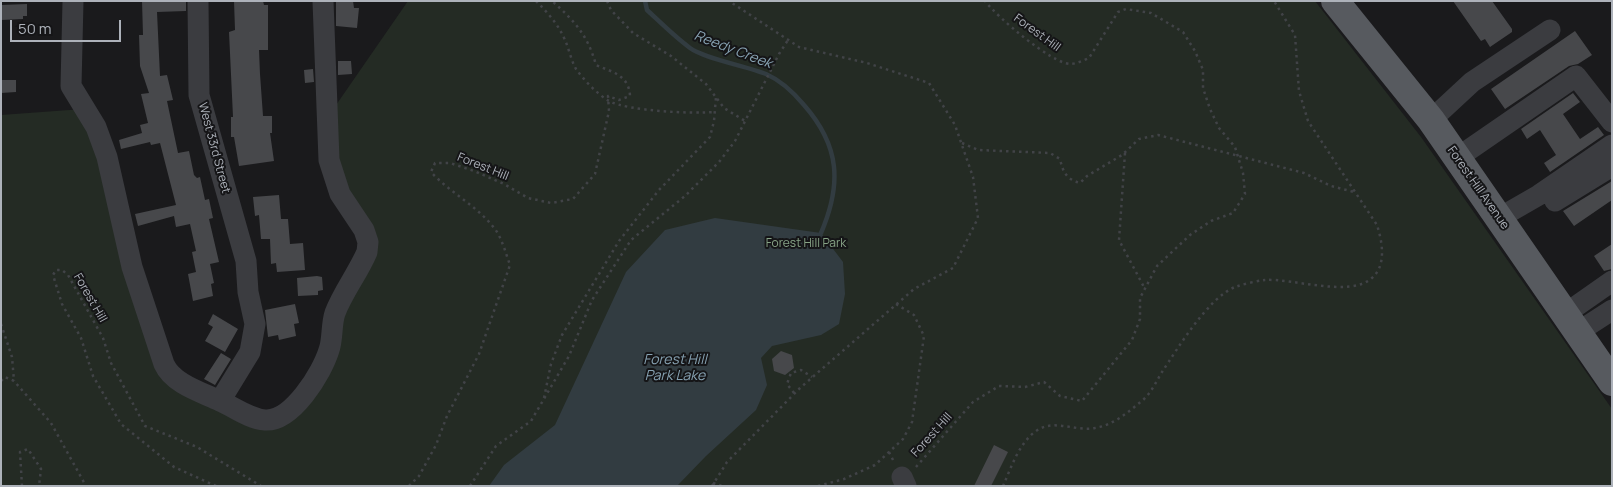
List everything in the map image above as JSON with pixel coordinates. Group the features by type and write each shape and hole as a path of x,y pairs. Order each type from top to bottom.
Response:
{"main road":[{"name":"Forest Hill Avenue","path":"1335,1 1431,120 1612,382"}],"street":[{"path":"73,1 71,86 96,128 107,157 132,266 159,353 166,369 172,375 198,391 256,418 268,420 278,417 308,390 330,349 336,312 367,252 368,242 364,230 340,194 329,160 323,1"},
{"name":"West 33rd Street","path":"198,1 200,95 246,261 248,292 255,324 253,344 245,362 220,401"},
{"path":"1431,120 1472,82 1550,30"},
{"path":"1457,158 1576,76 1612,122"},
{"path":"1504,224 1539,195 1612,145"},
{"path":"1504,224 1612,166"},
{"path":"1572,323 1612,281"},
{"path":"1572,323 1612,310"}],"path":[{"path":"536,1 553,18 565,39 576,68 591,87 608,100 629,106 698,113 714,112"},
{"path":"552,1 580,28 590,44 596,65 618,72 630,87 630,96 620,100 608,96 608,100"},
{"path":"607,1 611,10 633,33 671,56 706,84 724,108 745,121"},
{"path":"722,486 712,484 727,462 794,393 914,289 952,268 978,218 973,176 956,125 929,83 867,63 799,47 729,1"},
{"name":"Forest Hill","path":"904,481 973,402 999,386 1025,387 1044,382 1060,396 1082,401 1132,340 1140,318 1140,298 1158,266 1190,235 1212,221 1233,213 1245,194 1243,172 1235,147 1219,128 1210,109 1203,88 1203,70 1195,51 1183,32 1151,13 1126,9 1118,12 1089,58 1070,64 1053,58 1027,40 985,1"},
{"path":"1003,486 1025,443 1036,431 1046,426 1092,429 1108,425 1147,397 1183,339 1206,310 1234,288 1265,280 1326,287 1359,285 1373,278 1382,255 1382,239 1377,225 1308,121 1299,91 1296,35 1274,1"},
{"path":"470,486 496,446 531,421 569,356 592,300 631,240 685,196 719,162 735,142 778,54 788,40"},
{"path":"543,402 556,349 562,334 619,241 659,190 710,137 716,97"},
{"name":"Forest Hill","path":"409,486 419,476 436,445 447,416 480,354 510,265 497,233 480,213 439,180 432,172 435,163 450,163 474,171 504,184 528,198 551,203 572,199 595,174 609,110 608,100"},
{"path":"962,143 978,150 1050,154 1060,159 1063,173 1070,180 1080,183 1087,176 1125,152 1139,139 1158,135 1304,173 1331,186 1356,192"},
{"path":"1125,152 1119,240 1145,289"},
{"name":"Forest Hill","path":"216,486 174,468 121,424 93,376 81,338 62,304 53,275 56,270 62,270 68,275 103,338 111,363 145,426 197,447 261,486"},
{"path":"818,486 844,479 875,465 903,439 912,422 924,336 914,315 896,304"},
{"path":"1,324 12,357 14,381"},
{"path":"794,393 787,384 791,374 801,370 812,377"},
{"path":"1,381 5,377 14,381 52,423 86,486"},
{"path":"22,486 20,452 28,449 41,469 39,486"}],"green space":[{"name":"Forest Hill Park","path":"408,1 1315,1 1421,137 1612,409 1612,486 1,486 1,115 83,109 166,367 258,418 297,402 366,250 325,121"}],"water":[{"name":"Forest Hill Park Lake","path":"715,218 821,233 843,262 845,294 839,324 821,335 772,346 761,358 767,385 756,410 706,456 677,486 489,486 504,465 555,425 626,272 665,230"}],"building":[{"path":"142,1 186,1 186,11 157,12 160,76 167,75 173,100 167,101 178,153 189,151 194,175 197,178 200,177 205,200 209,199 213,218 209,219 219,262 210,264 214,283 211,284 213,296 193,301 188,274 196,272 192,252 196,251 190,224 176,227 174,216 138,226 135,214 176,205 160,143 151,145 150,142 121,149 119,140 142,133 140,125 148,123 141,94 149,93 140,66 139,35 143,35"},
{"path":"234,1 263,1 264,5 268,5 268,50 259,50 263,116 272,116 272,133 270,133 274,161 239,166 234,137 231,137 231,117 233,117 229,32 235,30"},
{"path":"336,1 353,1 354,8 359,8 357,28 336,26"},
{"path":"1453,1 1492,1 1512,29 1512,32 1490,47 1485,39 1481,41"},
{"path":"27,4 27,16 23,16 23,19 1,20 1,5"},
{"path":"1575,31 1592,55 1578,64 1569,66 1505,109 1491,89"},
{"path":"338,61 351,61 352,74 338,75"},
{"path":"313,69 314,82 305,83 304,70"},
{"path":"1,80 16,80 16,92 1,93"},
{"path":"1573,93 1580,102 1563,114 1580,139 1598,127 1604,135 1550,172 1544,163 1556,155 1540,130 1527,139 1521,129"},
{"path":"1612,181 1612,200 1574,226 1563,211"},
{"path":"279,195 281,219 288,219 290,244 303,243 305,270 277,272 276,263 271,264 270,239 261,239 259,215 255,216 253,197"},
{"path":"1612,244 1612,269 1604,271 1594,256"},
{"path":"322,277 323,290 318,291 318,295 298,296 297,278"},
{"path":"295,304 299,323 294,324 296,336 279,340 278,335 268,337 265,310"},
{"path":"213,314 238,329 225,352 205,341 213,327 208,324"},
{"path":"781,351 792,355 794,368 785,375 774,371 772,359"},
{"path":"221,353 231,359 215,385 204,379"},
{"path":"994,445 1008,452 991,486 974,486"}],"waterway":[{"name":"Reedy Creek","path":"645,1 647,10 673,35 690,48 706,56 772,77 792,92 816,120 825,135 834,166 832,198 821,233"}]}
